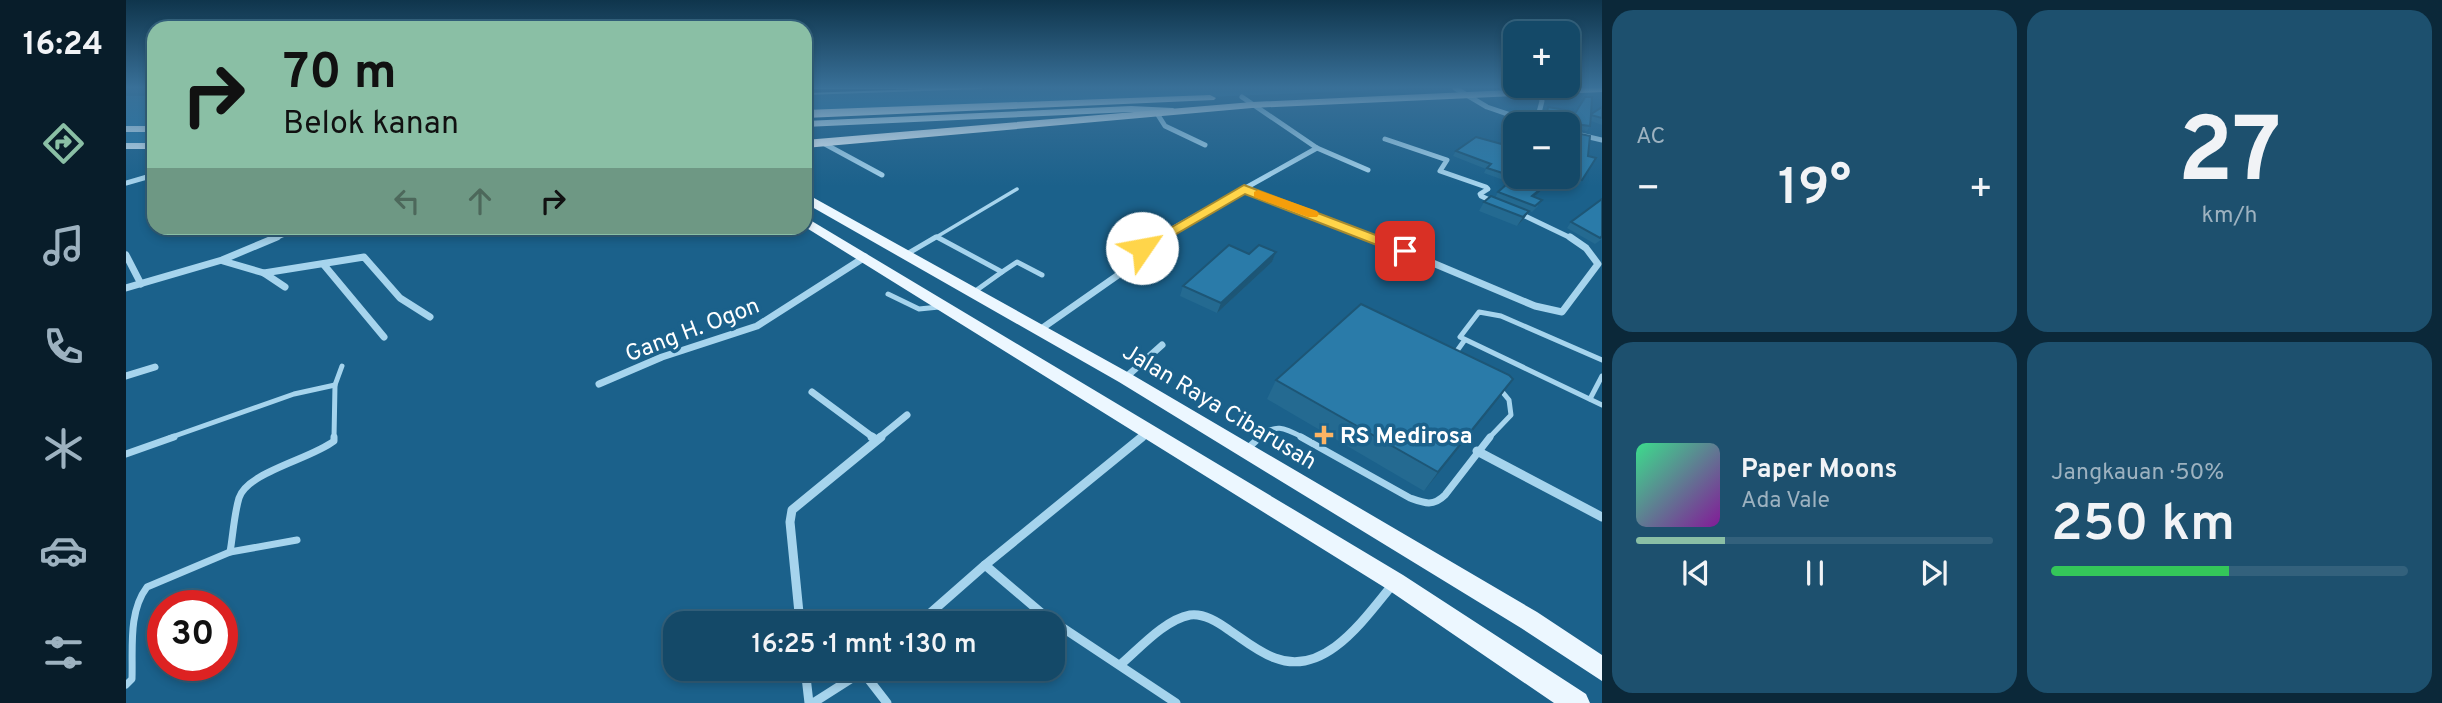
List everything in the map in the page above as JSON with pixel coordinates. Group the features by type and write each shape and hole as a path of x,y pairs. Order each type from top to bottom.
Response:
{"main road":[{"path":"812,124 878,121"},
{"path":"812,144 1089,121"},
{"path":"126,129 147,129"},
{"path":"126,146 147,146"},
{"name":"Jalan Raya Cibarusah","path":"812,201 1125,378 1529,620 1602,669"},
{"path":"812,225 1395,582 1577,703"}],"street":[{"path":"1162,121 1165,126 1205,145"},
{"path":"1276,121 1317,148 1368,170"},
{"path":"1580,135 1602,140"},
{"path":"1385,139 1447,160 1440,171 1486,187 1488,189 1480,194 1481,196 1504,206"},
{"path":"823,143 882,175"},
{"path":"1041,329 1121,273 1152,240 1317,148"},
{"path":"126,183 147,177"},
{"path":"1244,189 1345,226 1535,306 1551,312 1562,312 1598,264 1596,258 1590,250 1573,239 1514,210"},
{"path":"126,288 222,260 282,235"},
{"path":"126,255 141,284"},
{"path":"264,273 364,257 400,298 429,317"},
{"name":"Gang H. Ogon","path":"598,384 670,354 757,326 866,257"},
{"path":"222,260 264,273 285,287"},
{"path":"324,265 384,337"},
{"path":"1125,378 1162,345"},
{"path":"126,376 155,367"},
{"path":"812,392 876,440"},
{"path":"799,611 790,522 792,510 907,415"},
{"path":"933,611 1149,431"},
{"path":"1477,451 1602,517"},
{"path":"985,565 1045,616 1175,703"},
{"path":"1120,665 1187,615 1203,616 1216,621 1279,660 1296,661 1324,655 1346,637 1395,582"},
{"path":"807,681 811,703 848,681"},
{"path":"873,681 887,703"}],"lane":[{"path":"907,254 1017,189"},
{"path":"937,237 1002,272"},
{"path":"974,292 1017,262 1042,275"},
{"path":"888,294 919,309 946,306"},
{"path":"1602,360 1484,311 1479,312 1460,333 1464,341 1602,405"},
{"path":"1454,364 1453,356 1464,341"},
{"path":"230,552 239,496 243,488 254,479 315,456 334,441 335,385 342,366"},
{"path":"1590,399 1602,376"},
{"path":"1246,450 1269,428 1284,427 1410,498 1426,504 1438,502 1446,495 1477,451 1511,415 1511,404 1506,393 1492,383"},
{"path":"126,454 294,394 335,385"},
{"path":"126,685 132,679 133,631 138,599 148,587 230,552 297,540"}],"shaded area":[{"path":"126,121 147,121 147,145 126,145"}],"building":[{"path":"1580,121 1590,121 1590,126 1580,125"},
{"path":"1580,134 1590,136 1588,156 1596,158 1582,180"},
{"path":"1476,137 1503,144 1503,173 1487,168 1491,164 1456,151"},
{"path":"1503,188 1540,189 1532,196 1542,200 1535,206 1498,192"},
{"path":"1491,196 1529,211 1523,217 1484,202"},
{"path":"1602,199 1602,236 1600,238 1571,222"},
{"path":"1229,245 1249,254 1259,245 1276,252 1221,303 1183,286"},
{"path":"1361,304 1513,379 1438,472 1276,380"}],"slow traffic":[{"path":"1258,194 1312,214"}],"place":[{"name":"RS Medirosa","path":"1324,435"}],"route":[{"path":"1142,248 1244,189 1405,251"}]}
